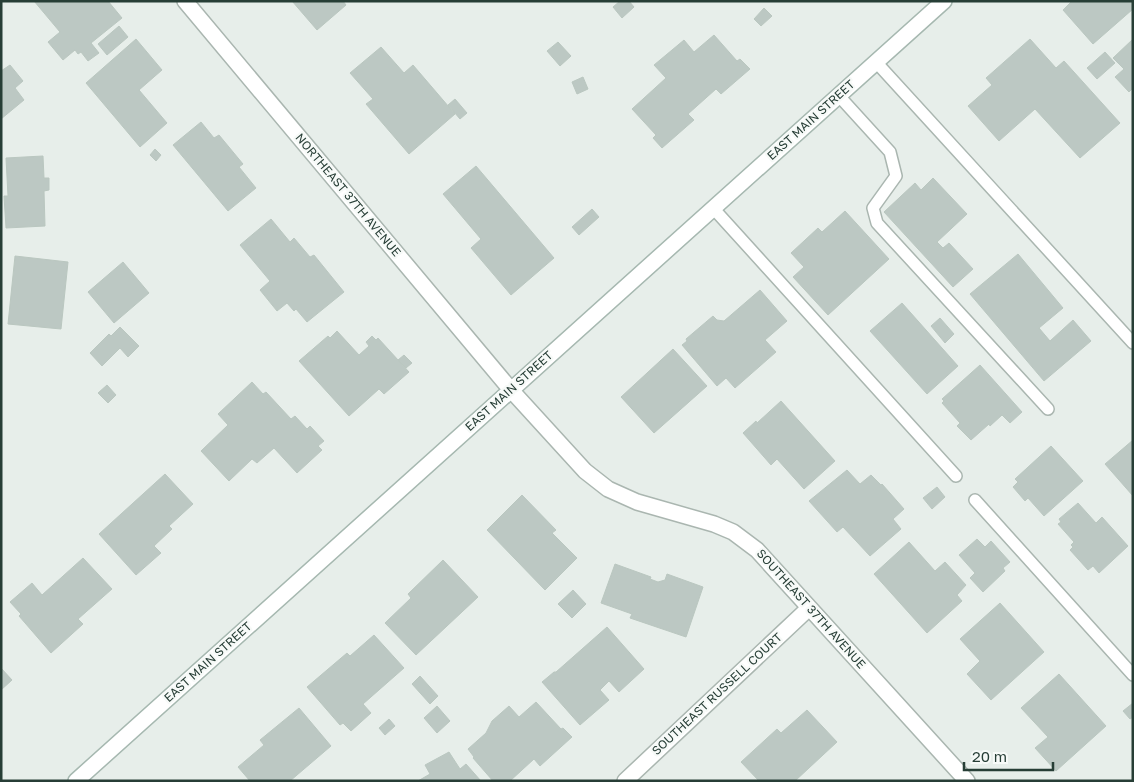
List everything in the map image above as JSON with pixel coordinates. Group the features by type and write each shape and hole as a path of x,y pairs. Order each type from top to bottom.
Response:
{"street":[{"name":"NORTHEAST 37TH AVENUE","path":"185,1 511,390"},
{"name":"EAST MAIN STREET","path":"76,781 944,1"},
{"name":"SOUTHEAST 37TH AVENUE","path":"511,390 585,471 608,489 636,502 714,524 733,532 758,550 967,781"},
{"name":"SOUTHEAST RUSSELL COURT","path":"625,781 809,608"}],"lane":[{"path":"876,62 1133,343"},
{"path":"838,96 890,152 896,176 873,208 877,223 1048,409"},
{"path":"713,208 956,476"},
{"path":"975,500 1133,675"}],"building":[{"path":"34,1 108,1 122,18 91,43 99,53 88,61 81,52 78,54 75,50 63,60 48,42 60,32"},
{"path":"292,1 343,1 346,5 317,30"},
{"path":"620,1 629,1 634,7 622,18 613,7"},
{"path":"1072,1 1133,1 1133,9 1093,44 1063,10"},
{"path":"764,8 772,16 761,26 754,19"},
{"path":"119,26 128,37 107,55 98,44"},
{"path":"714,35 737,61 740,59 750,69 721,94 716,89 688,114 694,120 662,148 653,138 656,135 632,109 666,78 654,65 684,40 694,52"},
{"path":"136,39 162,70 139,90 167,123 140,147 86,83"},
{"path":"1030,39 1056,68 1064,61 1120,123 1080,158 1035,109 999,141 968,106 992,85 986,78"},
{"path":"1133,39 1133,88 1129,92 1115,77 1124,69 1113,58"},
{"path":"558,42 571,56 560,66 547,51"},
{"path":"381,47 404,73 413,65 455,114 409,154 366,104 373,99 350,73"},
{"path":"1105,52 1115,63 1097,79 1087,68"},
{"path":"10,65 23,81 15,88 24,100 1,119 1,71"},
{"path":"583,77 588,89 577,94 572,82"},
{"path":"455,99 467,113 460,119 448,105"},
{"path":"201,122 214,138 219,135 243,164 239,167 256,188 228,211 173,145"},
{"path":"155,149 161,155 156,161 150,155"},
{"path":"43,156 44,178 49,178 49,190 44,191 45,226 6,228 4,196 8,196 6,158"},
{"path":"476,166 554,258 511,295 471,248 481,239 443,194"},
{"path":"933,178 967,214 937,242 943,248 949,243 973,269 953,287 884,212 915,183 921,190"},
{"path":"592,209 599,217 579,235 572,227"},
{"path":"845,211 889,259 828,315 793,277 804,267 791,253 818,228 822,232"},
{"path":"271,219 290,242 294,238 310,257 314,255 344,292 307,322 296,309 294,311 287,303 277,311 260,290 270,281 240,245"},
{"path":"1018,254 1063,308 1039,328 1050,341 1073,320 1091,341 1044,381 970,294"},
{"path":"15,256 68,262 61,329 8,324"},
{"path":"123,262 149,293 114,323 88,292"},
{"path":"760,290 787,321 765,340 776,352 735,388 726,378 717,386 682,345 687,341 686,339 713,316 717,320 724,321"},
{"path":"902,303 958,366 927,394 870,331"},
{"path":"940,318 954,334 945,343 931,326"},
{"path":"120,327 139,346 128,357 120,348 102,366 90,353 109,334 111,336"},
{"path":"337,331 359,355 369,346 366,342 372,336 376,340 378,338 409,372 384,394 379,389 349,416 299,361 328,336 330,338"},
{"path":"673,349 707,386 654,433 621,397"},
{"path":"404,355 412,363 406,368 398,360"},
{"path":"980,365 1022,412 1010,423 1002,415 971,440 957,426 960,423 942,403 944,401 942,399"},
{"path":"252,382 263,394 266,392 291,419 295,416 307,429 310,426 324,441 318,446 322,450 297,473 274,448 257,463 252,459 229,481 201,451 228,425 218,414"},
{"path":"107,385 116,395 108,403 98,393"},
{"path":"781,401 835,461 804,489 777,459 771,465 743,433"},
{"path":"1133,440 1133,496 1105,464"},
{"path":"1051,446 1083,481 1044,516 1028,498 1025,501 1013,487 1018,482 1015,479"},
{"path":"847,470 860,484 871,475 882,484 904,509 893,519 901,529 870,556 843,527 837,532 809,501"},
{"path":"165,474 193,504 169,526 172,529 154,546 161,553 136,575 99,534"},
{"path":"937,487 945,497 932,509 923,498"},
{"path":"522,495 556,530 552,533 577,558 545,590 487,530"},
{"path":"1078,503 1096,523 1102,517 1128,546 1099,573 1093,566 1088,570 1070,550 1074,542 1058,524 1061,522 1059,519"},
{"path":"977,539 985,547 991,541 1010,562 1003,568 1005,571 983,592 970,578 975,573 959,555"},
{"path":"909,542 935,571 945,562 966,585 957,595 962,601 927,633 874,574"},
{"path":"83,558 112,589 78,619 83,624 51,653 19,616 21,614 10,602 32,583 42,595"},
{"path":"443,560 478,597 416,655 385,623 411,598 408,594"},
{"path":"615,564 651,577 650,579 658,582 665,580 667,574 703,587 686,637 630,618 632,614 601,603"},
{"path":"573,590 586,604 572,618 558,604"},
{"path":"1000,603 1044,652 991,700 967,674 980,661 960,639"},
{"path":"607,627 644,669 619,692 609,681 600,690 609,700 580,725 542,682"},
{"path":"374,635 404,668 363,704 371,713 351,731 343,723 340,725 307,687 347,653 350,656"},
{"path":"1,668 12,680 1,690"},
{"path":"1059,674 1106,726 1056,771 1035,748 1048,737 1021,708"},
{"path":"420,676 438,696 430,704 412,684"},
{"path":"536,702 561,729 563,728 572,737 540,766 534,759 510,781 493,781 473,758 468,749 486,733 492,721 509,706 519,717"},
{"path":"1133,703 1133,717 1130,719 1123,711"},
{"path":"437,706 450,721 437,733 424,718"},
{"path":"299,708 331,746 290,781 250,781 238,767 264,745 260,740"},
{"path":"807,710 837,742 795,781 759,781 741,762 777,729 781,733"},
{"path":"389,719 395,726 385,735 379,728"},
{"path":"449,752 460,769 466,764 481,781 418,781 430,774 425,765"}]}
